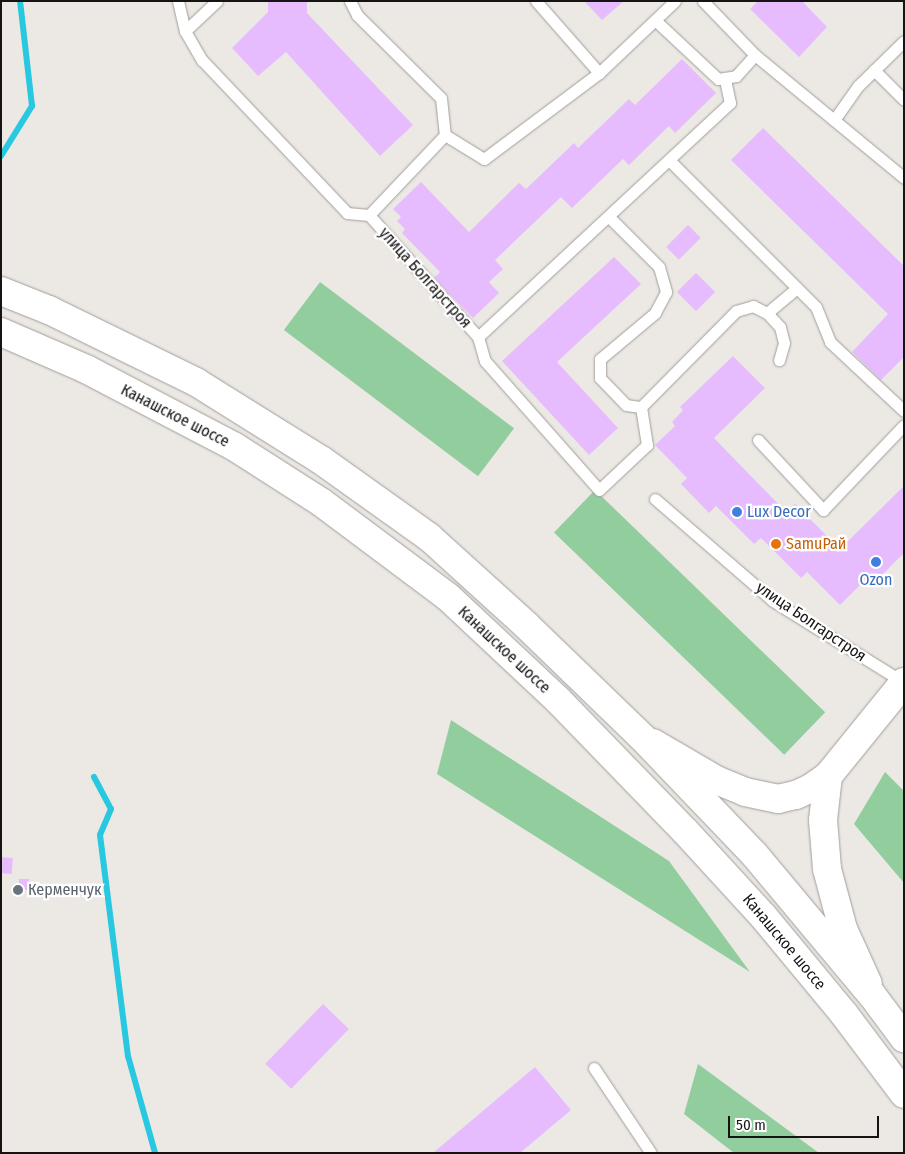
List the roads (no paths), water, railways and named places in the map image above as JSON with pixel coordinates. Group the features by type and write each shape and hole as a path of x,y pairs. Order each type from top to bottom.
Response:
{"main road":[{"name":"Канашское шоссе","path":"1,291 49,310 196,382 321,460 429,537 527,626 643,738 754,854 872,995 904,1038"},
{"name":"Канашское шоссе","path":"1,332 86,369 235,447 321,502 448,597 558,700 750,902 844,1014 904,1094"},
{"path":"643,738 716,780 765,797 778,798 811,788 828,776 903,682"},
{"path":"828,776 823,820 827,868 843,929 872,995"}],"lane":[{"name":"улица Болгарстроя","path":"178,1 185,31 202,60 347,213 369,215 478,337 485,361 599,490 647,445 641,407"},
{"path":"185,31 217,1"},
{"path":"350,1 357,15 441,98 445,135 369,215"},
{"path":"536,1 599,74"},
{"path":"445,135 484,159 599,74 675,1"},
{"path":"703,1 755,56 904,178"},
{"path":"656,21 718,79 736,76 755,56"},
{"path":"834,120 846,101 904,41"},
{"path":"874,70 904,100"},
{"path":"478,337 670,161 730,103 725,79"},
{"path":"670,161 816,308 830,342 904,412"},
{"path":"609,217 659,267 666,292 655,314 600,360 600,378 626,405 641,407 736,311 753,306 767,313 780,327 784,343 779,360"},
{"path":"767,313 796,288"},
{"path":"758,440 823,510 904,425"},
{"name":"улица Болгарстроя","path":"655,499 773,601 903,682"},
{"path":"594,1068 651,1153"}],"waterway":[{"path":"1,156 32,106 20,1"},
{"path":"94,777 111,809 100,835 128,1056 155,1153"}],"place":[{"name":"Lux Decor","path":"737,512"},
{"name":"SamuРай","path":"776,544"},
{"name":"Ozon","path":"876,562"},
{"name":"Керменчук","path":"18,890"}]}
